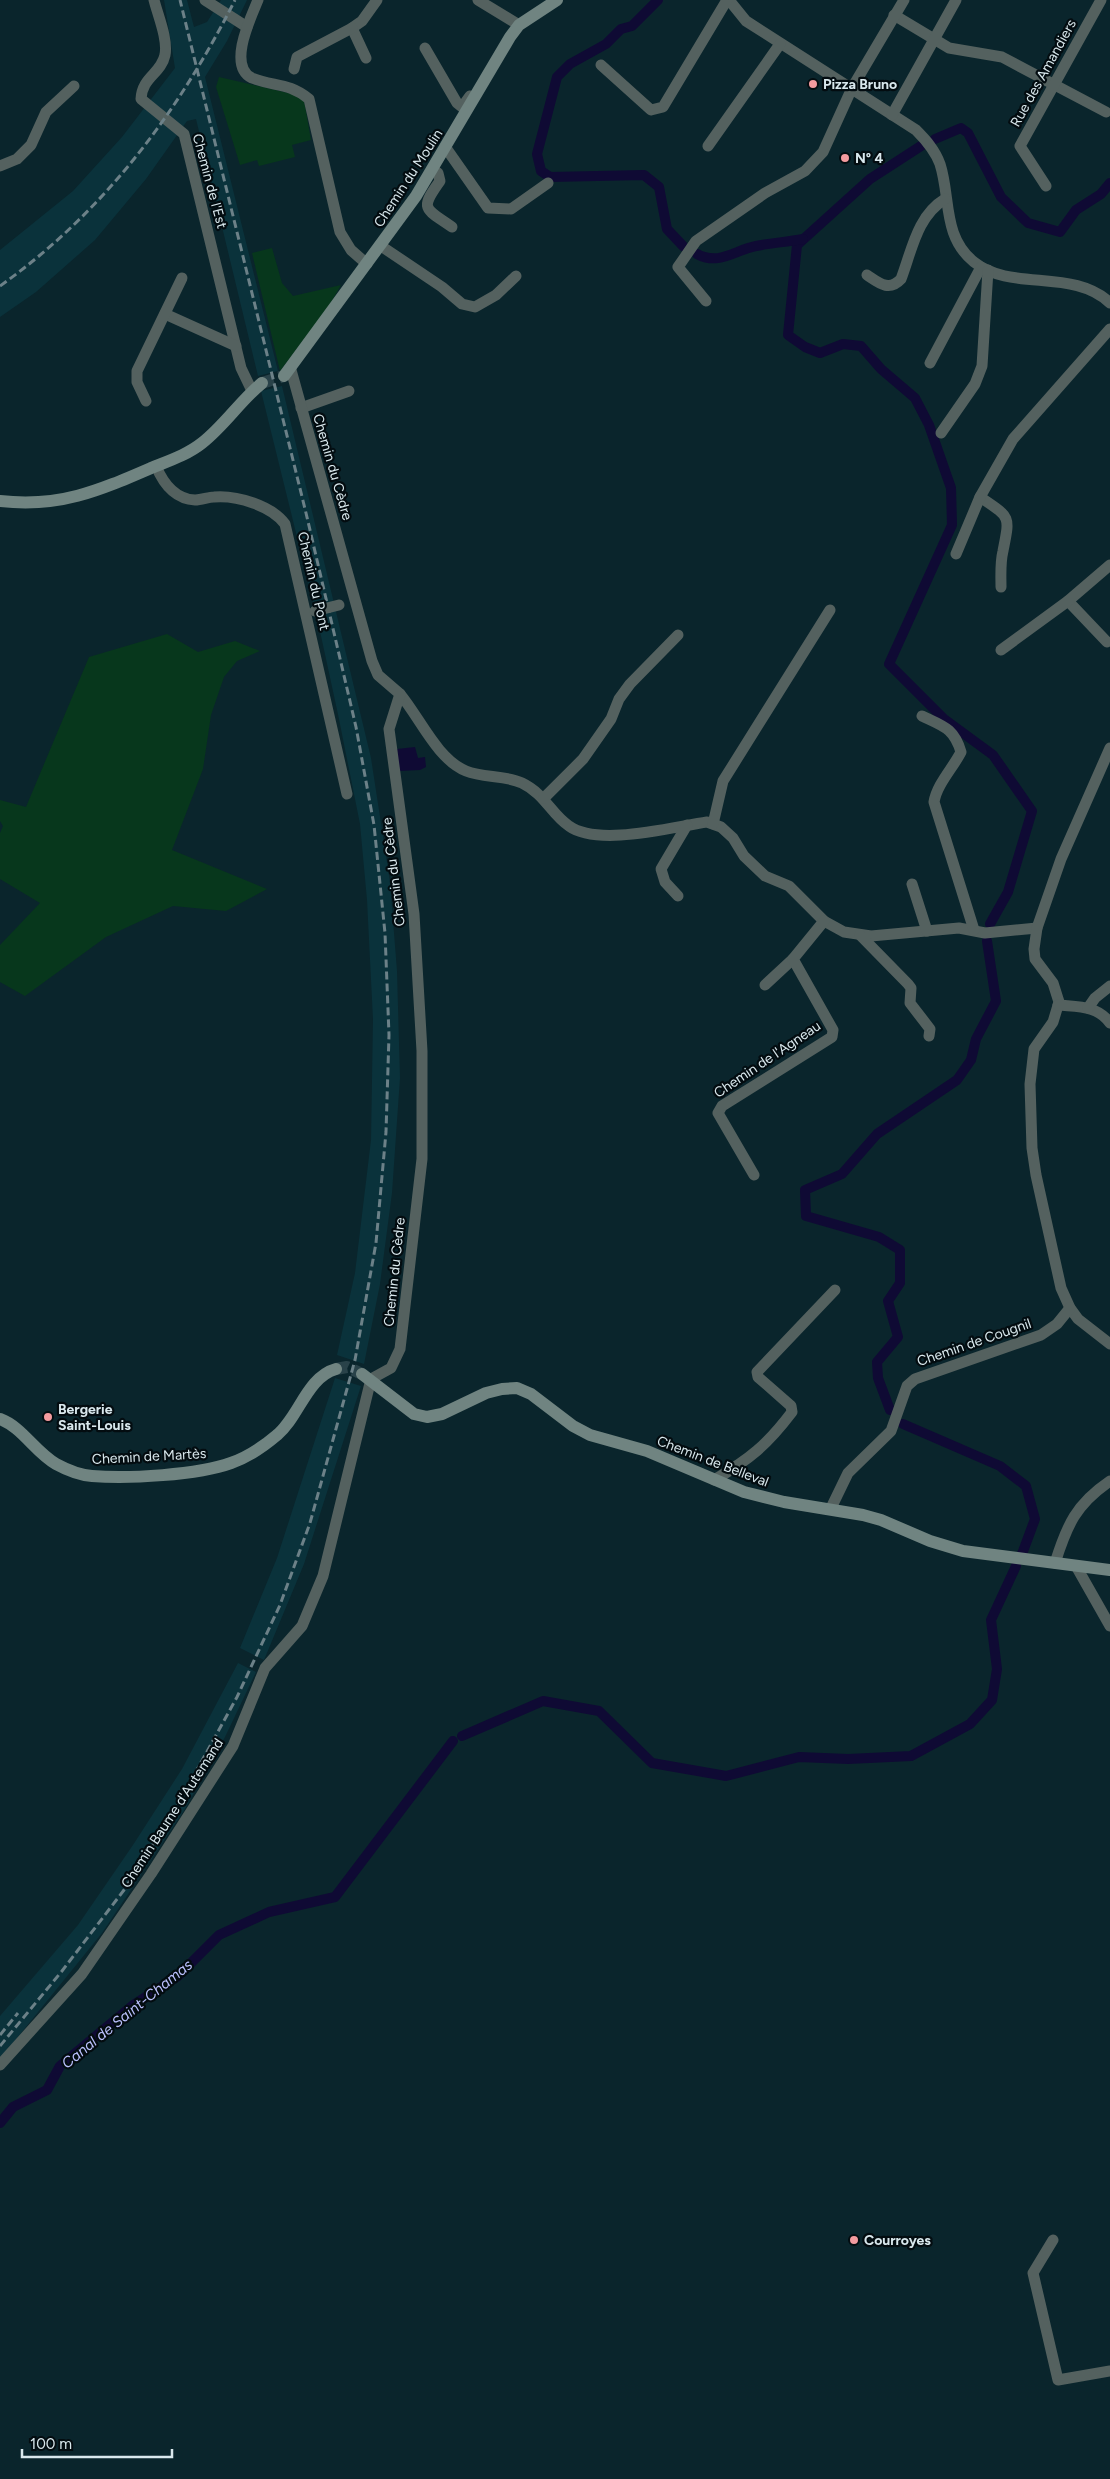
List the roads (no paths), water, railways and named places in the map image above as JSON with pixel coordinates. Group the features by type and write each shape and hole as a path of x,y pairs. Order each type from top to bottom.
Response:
{"street":[{"name":"Chemin de l'Est","path":"154,0 165,54 159,68 141,89 141,99 184,134 244,376 257,387"},
{"path":"204,0 247,27"},
{"path":"258,0 247,27 241,55 242,68 251,77 297,90 309,99 340,232 351,250 368,264"},
{"path":"294,69 297,58 362,21 377,0"},
{"path":"478,0 519,25"},
{"name":"Chemin du Moulin","path":"287,373 381,246 433,170 493,63 519,25 557,0"},
{"path":"601,65 651,110 663,107 728,0 746,21 916,130 933,150 943,175 945,200 952,230 964,253 984,268 997,274 1075,286 1109,300"},
{"path":"706,300 678,267 696,241 764,193 805,171 823,152 852,88 904,0"},
{"path":"892,115 956,0"},
{"path":"1102,0 1110,4"},
{"name":"Rue des Amandiers","path":"1046,186 1020,146 1102,0"},
{"path":"894,15 949,48 1002,57 1106,112"},
{"path":"352,28 366,58"},
{"path":"708,146 780,44"},
{"path":"425,48 462,107 493,63"},
{"path":"0,166 17,159 31,145 46,112 74,86"},
{"path":"446,148 488,208 511,209 548,184"},
{"path":"433,170 438,174 440,181 427,200 426,205 430,211 452,227"},
{"path":"867,275 884,286 897,283 901,279 923,219 933,207 945,200"},
{"path":"381,246 442,287 462,304 475,307 496,295 516,276"},
{"path":"930,363 984,268"},
{"path":"941,433 975,384 982,366 984,268"},
{"path":"146,401 137,382 137,371 182,278"},
{"path":"165,314 236,346"},
{"path":"956,554 980,497 1013,440 1110,329"},
{"name":"Chemin du Cèdre","path":"287,373 300,408 354,601 378,675 400,694 390,729 414,914 422,1051 422,1160 400,1349 391,1368 366,1377"},
{"path":"0,501 14,502 75,498 95,492 180,456 202,443 257,387"},
{"path":"300,408 349,391"},
{"name":"Chemin du Pont","path":"156,466 165,484 183,498 197,500 215,497 235,499 278,515 285,524 311,611 347,794"},
{"path":"980,497 1002,512 1008,522 1007,538 1003,551 1001,587"},
{"path":"1001,650 1068,601 1110,565"},
{"path":"311,611 354,601"},
{"path":"1068,601 1108,642"},
{"path":"713,824 723,781 830,610"},
{"path":"544,798 587,753 611,719 619,699 630,684 678,635"},
{"path":"400,694 415,712 443,755 467,772 521,782 544,798 567,826 582,834 603,837 707,822 721,826 733,838 744,856 765,876 789,886 824,921 844,932 871,936 959,928 985,934 1037,928"},
{"path":"922,716 949,729 957,738 961,752 952,769 935,792 934,802 974,930"},
{"path":"1110,748 1062,859 1037,928 1034,949 1036,959 1055,987 1058,1005 1053,1022 1037,1044 1031,1060 1032,1130 1040,1198 1060,1288 1070,1308 1088,1329 1110,1344"},
{"path":"678,896 665,882 661,869 687,825"},
{"path":"912,884 927,931"},
{"path":"765,985 793,959 824,921"},
{"path":"860,935 911,988 910,1003 930,1029 929,1036"},
{"name":"Chemin de l'Agneau","path":"754,1175 720,1120 719,1109 832,1037 833,1033 793,959"},
{"path":"1088,1008 1095,998 1110,986"},
{"path":"1058,1005 1094,1008 1105,1015 1110,1022"},
{"path":"714,1480 746,1462 774,1436 792,1412 791,1406 758,1377 757,1372 835,1290"},
{"name":"Chemin de Cougnil","path":"831,1508 848,1473 891,1431 907,1386 915,1379 1041,1335 1057,1324 1070,1308"},
{"name":"Chemin de Martès","path":"0,1420 18,1430 40,1453 72,1471 91,1476 191,1472 232,1463 265,1445 290,1421 317,1380 326,1371 336,1369"},
{"name":"Chemin de Belleval","path":"366,1377 414,1414 428,1417 442,1414 486,1393 517,1388 531,1394 573,1426 590,1435 647,1451 714,1480 763,1498 831,1508 882,1520 930,1541 963,1551 1110,1570"},
{"name":"Chemin Baume d'Autemand","path":"0,2065 82,1974 151,1874 234,1746 265,1668 302,1626 323,1576 366,1377"},
{"path":"1055,1563 1064,1533 1075,1512 1092,1493 1110,1481"},
{"path":"1076,1566 1110,1626"},
{"path":"1053,2240 1034,2274 1058,2380 1110,2371"}],"waterway":[{"path":"658,0 632,26 621,29 606,44 570,64 557,77 537,154 541,171 550,177 644,175 659,187 667,229 683,246"},
{"name":"Canal de Saint-Chamas","path":"935,139 961,128 968,133 1001,197 1028,223 1060,232 1076,210 1101,194 1110,183"},
{"name":"Canal de Saint-Chamas","path":"924,144 870,179 797,245 788,335 805,347 820,353 843,344 861,346 881,369 915,398 929,425 951,488 952,525 889,664 944,719 993,755 1032,811 1008,892 990,924"},
{"path":"697,254 705,257 720,258 756,246 803,239"},
{"name":"Canal de Saint-Chamas","path":"890,1410 878,1378 877,1362 898,1337 888,1301 900,1283 900,1250 879,1237 806,1216 805,1190 842,1174 877,1134 957,1080 971,1060 976,1039 996,1001 987,941"},
{"name":"Canal de Saint-Chamas","path":"903,1424 1000,1466 1026,1486 1035,1519 1022,1554"},
{"name":"Canal de Saint-Chamas","path":"462,1736 543,1701 599,1711 652,1763 726,1776 799,1757 848,1759 911,1756 970,1724 992,1700 997,1669 991,1620 1016,1566"},
{"name":"Canal de Saint-Chamas","path":"0,2123 13,2107 47,2090 60,2066 132,2006 178,1976 219,1935 269,1912 335,1897 453,1741"}],"tunnel":[{"path":"262,383 284,376"},
{"path":"336,1369 347,1367 362,1374"}],"railway":[{"path":"0,2046 62,1971 124,1890 176,1808 237,1697 280,1605 310,1523 355,1360 376,1243 386,1132 389,1035 385,933 374,825 356,727 306,513 180,0"},
{"path":"0,286 38,257 73,226 135,158 189,82 235,0"},
{"path":"0,2035 18,2013"}],"place":[{"name":"Pizza Bruno","path":"813,84"},
{"name":"N° 4","path":"845,158"},
{"name":"Bergerie Saint-Louis","path":"48,1417"},
{"name":"Courroyes","path":"854,2240"}]}
